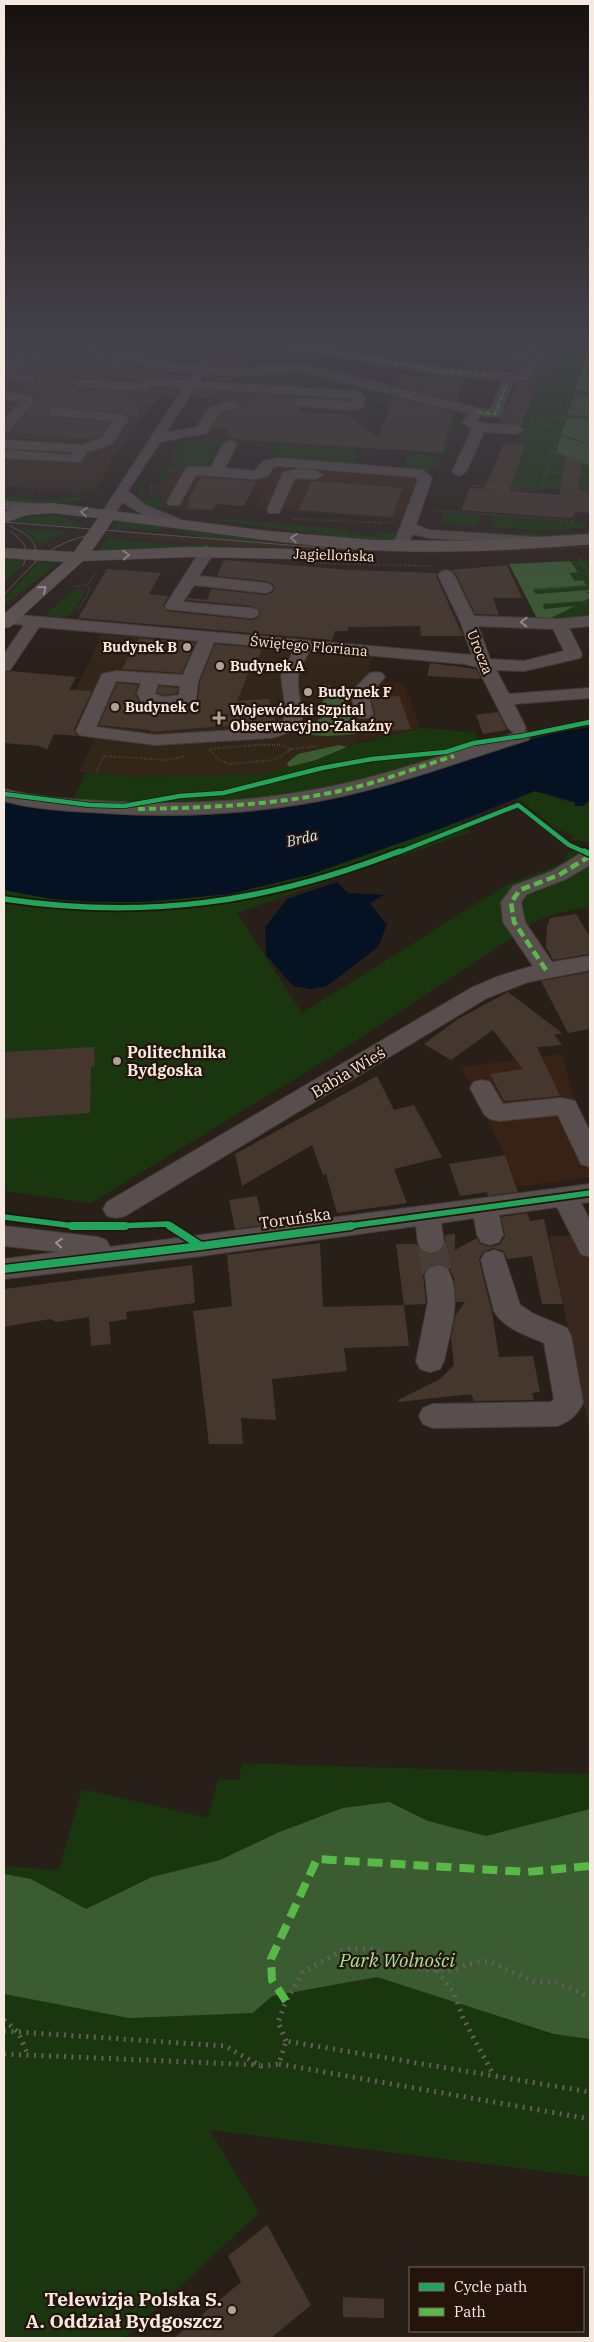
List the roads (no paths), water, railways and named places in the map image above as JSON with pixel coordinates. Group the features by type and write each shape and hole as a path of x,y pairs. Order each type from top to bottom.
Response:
{"main road":[{"name":"Jagiellońska","path":"4,518 16,512 39,508 108,514 325,541 395,545 558,542 590,539"},
{"path":"6,621 78,557 108,514"},
{"name":"Jagiellońska","path":"4,553 37,557 207,551 443,558 585,556"}],"street":[{"path":"4,454 75,459 80,451"},
{"path":"108,514 148,451"},
{"path":"216,472 226,451"},
{"path":"461,478 470,451"},
{"path":"54,471 63,458"},
{"path":"256,462 342,467 393,465 424,476 424,485 402,543 395,545"},
{"path":"174,502 192,470 257,475 264,472 268,464 279,462"},
{"path":"274,510 289,475 292,474 396,480 424,485"},
{"path":"338,481 424,485"},
{"path":"121,492 138,508 177,523"},
{"path":"4,505 39,508"},
{"path":"408,524 414,530 429,534 558,542"},
{"path":"207,551 172,606 251,614"},
{"name":"Urocza","path":"4,795 71,805 145,809 208,808 277,800 345,790 519,732 483,662 468,621 446,575"},
{"path":"188,580 266,588"},
{"name":"Świętego Floriana","path":"6,621 483,662 502,666 524,666 574,654 559,624"},
{"path":"468,621 559,624 590,621"},
{"path":"4,666 34,622"},
{"path":"207,638 189,681 187,700 163,702 147,697 146,693 151,679 116,676 108,678 85,731 155,740 271,733 283,729 295,717 296,711 289,680 290,672 304,646"},
{"path":"364,714 359,693 362,687 372,683 376,677"},
{"path":"502,700 590,693"},
{"path":"546,970 514,922 510,906 514,894 527,885 566,872 583,852"},
{"name":"Babia Wieś","path":"116,1209 479,993 504,981 546,970 590,962"},
{"path":"482,1088 492,1108 499,1113 561,1106 567,1108 590,1158"},
{"name":"Toruńska","path":"4,1269 590,1193"},
{"path":"565,1196 590,1247"},
{"path":"432,1416 557,1414 569,1403 557,1336 524,1322 508,1311 492,1248 485,1207"},
{"path":"427,1214 430,1243"},
{"name":"Toruńska","path":"4,1236 91,1246 160,1250"},
{"path":"430,1361 442,1302 438,1275"}],"water":[{"name":"Brda","path":"590,727 590,794 589,801 583,806 575,806 575,802 535,791 437,830 309,875 229,894 143,902 95,902 52,899 4,890 4,801 63,810 149,816 219,814 288,807 354,794 501,748"},
{"path":"337,882 348,893 384,895 370,903 387,925 378,947 327,986 311,989 293,986 266,955 265,927 287,899"}],"tunnel":[{"path":"431,1243 438,1275"}],"tram line":[{"path":"4,522 325,548 485,550 590,544"},
{"path":"10,526 31,539 36,549 34,562"},
{"path":"11,532 20,539 25,547 26,556 23,566"},
{"path":"4,595 33,565 53,549 77,538 91,535"}],"place":[{"name":"Budynek B","path":"187,647"},
{"name":"Budynek A","path":"220,666"},
{"name":"Budynek F","path":"308,692"},
{"name":"Budynek C","path":"115,707"},
{"name":"Wojewódzki Szpital Obserwacyjno-Zakaźny","path":"219,718"},
{"name":"Politechnika Bydgoska","path":"117,1061"},
{"name":"Telewizja Polska S. A. Oddział Bydgoszcz","path":"232,2310"}],"park label":[{"name":"Park Wolności","path":"397,1960"}]}
